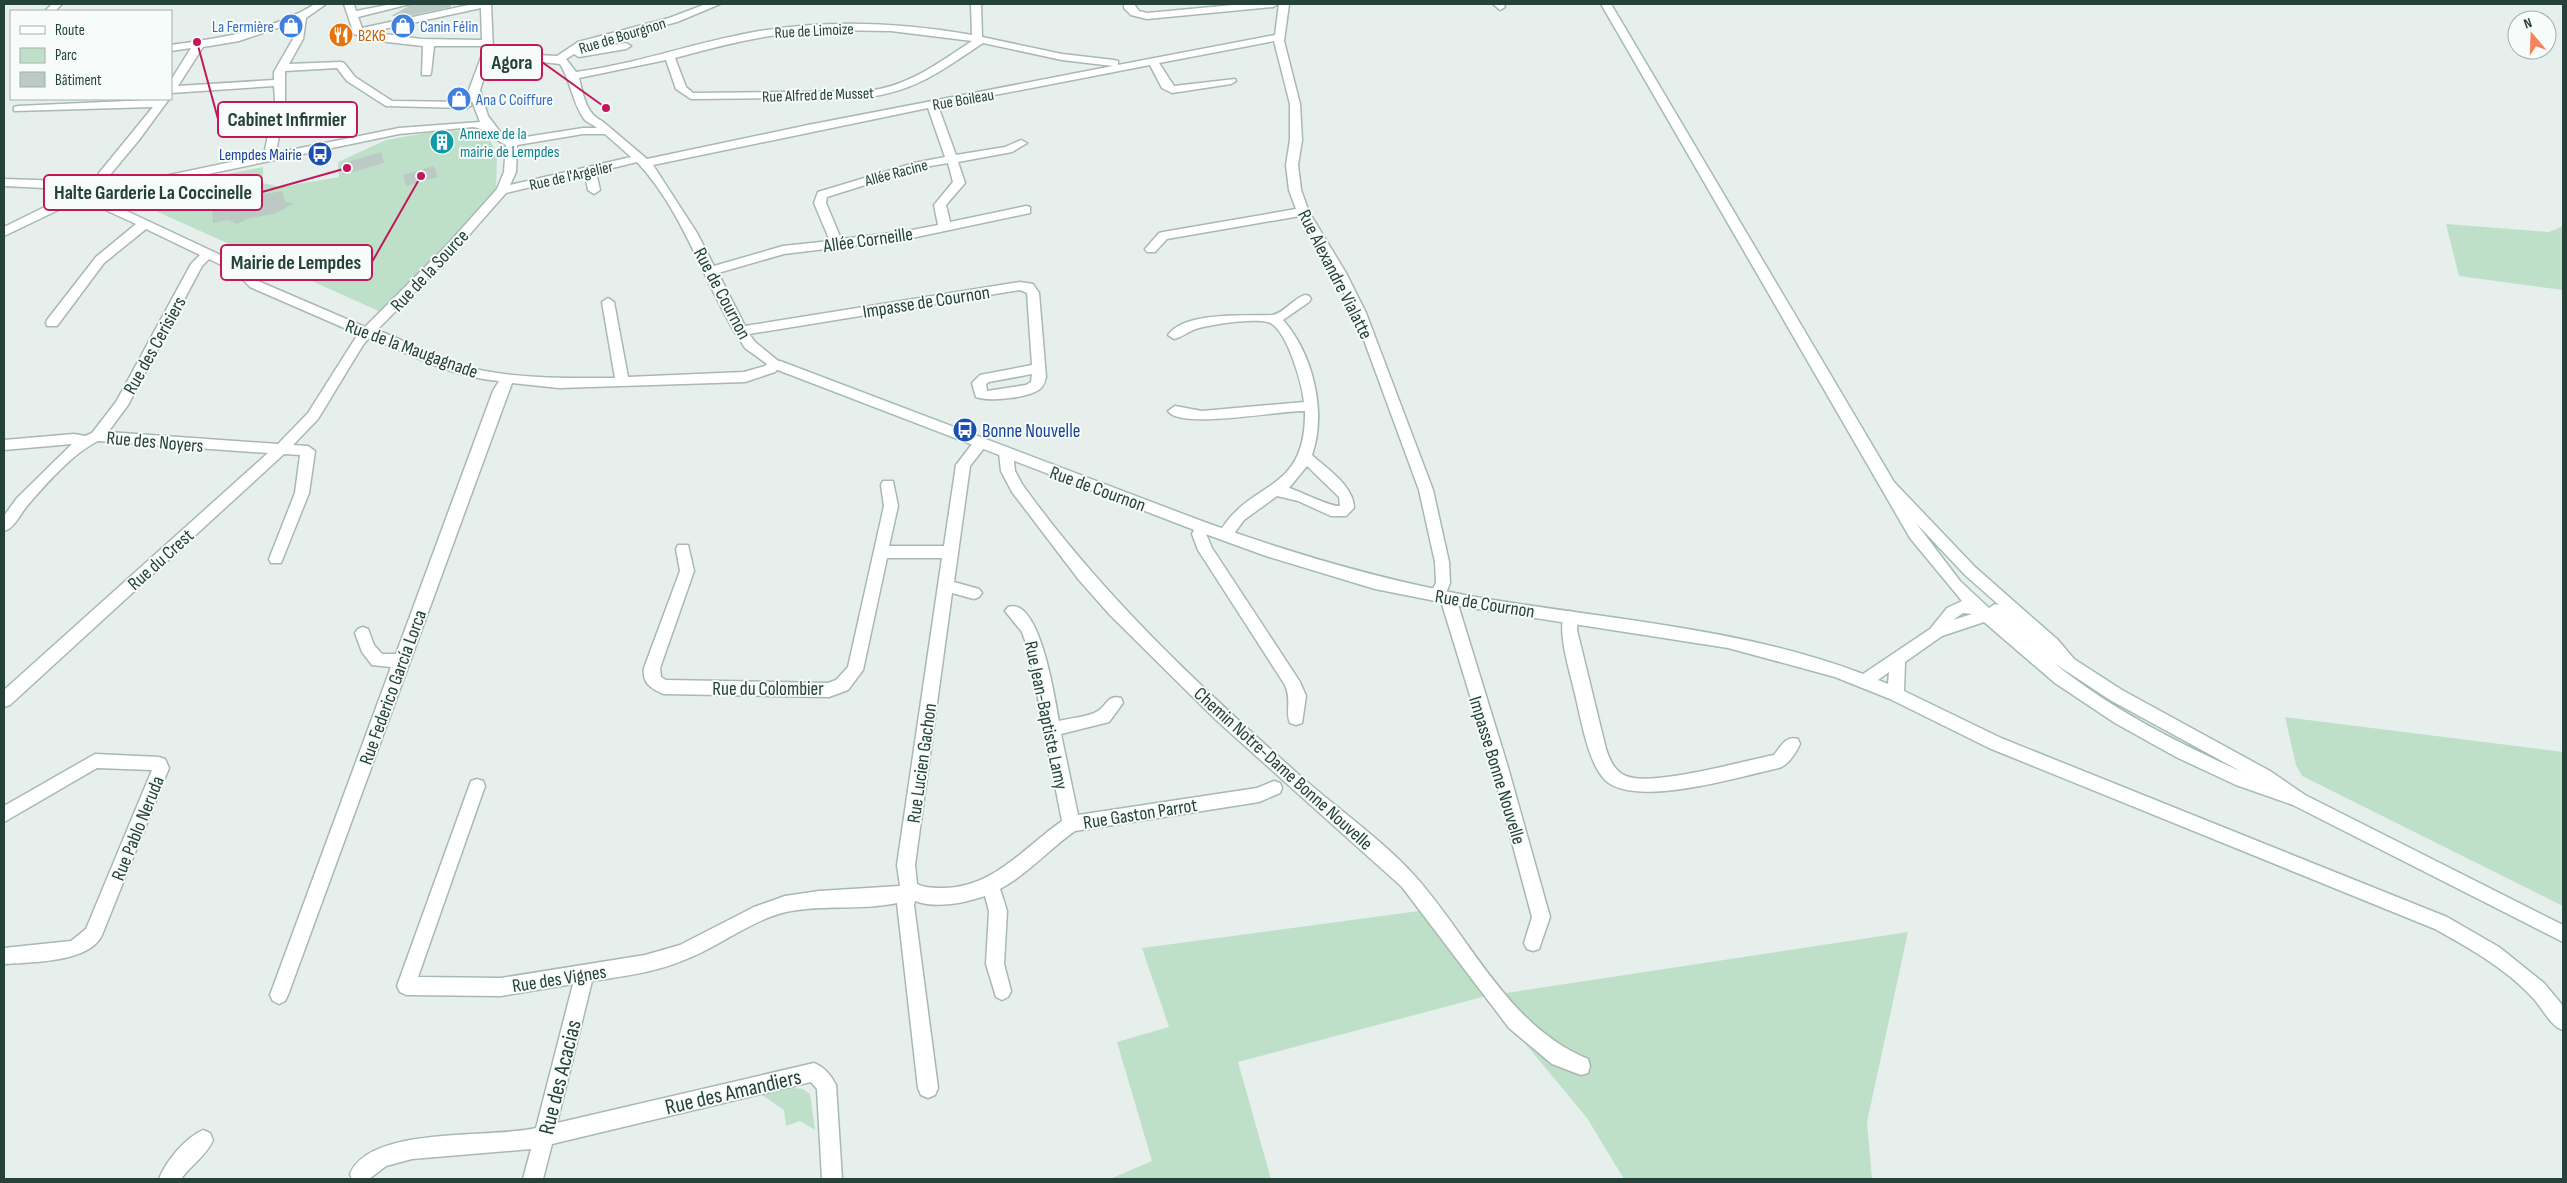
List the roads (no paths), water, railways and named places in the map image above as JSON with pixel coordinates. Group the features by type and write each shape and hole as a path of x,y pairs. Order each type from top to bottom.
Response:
{"street":[{"path":"172,48 198,46 235,39 301,17 321,4"},
{"path":"349,4 358,32"},
{"path":"354,16 405,4"},
{"path":"358,32 486,4 487,47 482,60 476,91 480,113 487,126 501,140 512,143 583,132 608,131"},
{"name":"Rue de Bourgnon","path":"562,57 582,44 673,20 715,4"},
{"path":"976,4 979,39"},
{"path":"1129,4 1129,8 1136,13 1147,16 1212,7 1273,4"},
{"name":"Rue Alexandre Vialatte","path":"1284,4 1279,41 1295,104 1296,140 1293,178 1303,212 1340,273 1360,314 1426,490 1442,562 1442,597"},
{"path":"1606,4 1886,482 1897,508 1912,532 1955,586 1989,604 2041,649 2072,666 2116,695 2264,776 2299,800 2563,934"},
{"path":"269,160 280,100 278,83 282,68 298,39 301,17"},
{"name":"Rue de Limoize","path":"573,76 766,32 806,28 878,28 979,39 1093,68"},
{"path":"358,32 396,40 429,41 487,47 514,57 562,57 626,46"},
{"name":"Rue Boileau","path":"643,160 1067,78 1093,68 1153,62 1280,38"},
{"name":"Rue Alfred de Musset","path":"668,55 681,89 691,96 868,94 884,92 918,81 979,39"},
{"path":"426,74 429,41"},
{"path":"172,87 198,46"},
{"path":"562,57 573,76 578,97 589,119 588,126 583,132"},
{"path":"1058,58 1066,65 1067,78"},
{"path":"1153,62 1166,86 1172,90 1231,81"},
{"path":"282,68 340,65 351,79 386,103 433,106 467,105"},
{"path":"172,89 278,83"},
{"path":"4,232 75,194 102,193 269,160 446,121 467,105 476,91"},
{"path":"102,193 103,175 135,138 162,101"},
{"path":"18,109 65,103 162,101"},
{"path":"932,104 959,183 940,205 945,227"},
{"name":"Rue de Cournon","path":"589,119 608,131 643,160 684,221 750,345 775,364 1202,527 1271,552 1329,570 1442,597 1728,642 1837,671 1896,694 1995,743 2442,923 2508,962 2541,991 2563,1021"},
{"path":"420,128 473,124 487,126"},
{"name":"Rue de la Source","path":"313,416 358,342 451,248 502,190 510,172 512,143"},
{"name":"Allée Racine","path":"836,244 820,202 822,195 836,188 907,168 1008,150 1022,143"},
{"name":"Rue de l'Argelier","path":"502,190 643,160"},
{"path":"590,170 594,190"},
{"name":"Rue de la Maugagnade","path":"4,182 41,185 75,194 102,193 144,224 240,270 254,284 460,369 507,379 559,383 745,377 763,372 775,364"},
{"name":"Allée Corneille","path":"711,271 776,252 907,236 1026,210"},
{"path":"1151,249 1163,236 1303,212"},
{"path":"52,323 100,260 144,224"},
{"name":"Rue des Cerisiers","path":"4,526 22,502 71,452 92,438 121,405 197,264 208,254"},
{"name":"Impasse de Cournon","path":"741,331 1020,286 1029,287 1033,294 1038,368"},
{"path":"1276,320 1305,299"},
{"path":"608,302 622,382"},
{"path":"1174,335 1194,325 1262,317 1276,320 1282,325 1294,346 1312,407 1312,429 1305,456 1288,480 1277,491 1239,516 1225,535"},
{"name":"Rue Federico García Lorca","path":"279,995 500,391 507,379"},
{"path":"1175,411 1202,416 1293,406 1312,407"},
{"name":"Rue du Crest","path":"4,700 280,450 313,416"},
{"name":"Rue des Noyers","path":"4,445 92,438 308,452 302,493 276,559"},
{"name":"Rue Lucien Gachon","path":"928,1088 905,905 910,890 906,880 906,865 963,465 981,443"},
{"name":"Chemin Notre-Dame Bonne Nouvelle","path":"1006,453 1004,460 1012,482 1090,583 1116,611 1226,717 1403,876 1516,1022 1559,1057 1582,1066"},
{"path":"1277,491 1302,497 1331,512 1341,512 1347,508 1347,500 1344,494 1305,456"},
{"path":"1886,482 1989,604 2046,667 2106,708 2174,748 2250,784 2299,800"},
{"name":"Rue du Colombier","path":"683,550 687,571 652,668 651,677 655,682 664,687 829,690 842,685 854,670 891,506 888,485"},
{"path":"1202,527 1199,534 1204,550 1292,682 1298,696 1296,718"},
{"path":"880,552 951,552"},
{"path":"947,586 974,593"},
{"name":"Impasse Bonne Nouvelle","path":"1442,597 1499,764 1541,917 1534,943"},
{"path":"1865,682 1881,668 1898,660 1936,631 1974,622 1989,604"},
{"name":"Rue Jean-Baptiste Lamy","path":"1013,611 1028,629 1037,652 1054,729 1071,824"},
{"path":"1570,617 1569,630 1597,750 1607,770 1621,781 1641,786 1657,786 1779,761 1792,744"},
{"path":"363,632 367,648 378,660 401,661"},
{"path":"1896,694 1898,660"},
{"path":"1054,729 1103,717 1115,703"},
{"name":"Rue Pablo Neruda","path":"4,815 95,761 152,762 159,764 162,768 93,936 81,945 71,949 4,956"},
{"name":"Rue des Vignes","path":"477,786 406,986 501,987 666,959 684,952 760,912 785,904 819,899 895,896 910,890"},
{"name":"Rue Gaston Parrot","path":"910,890 929,896 975,893 991,887 1071,824 1259,794 1274,788"},
{"path":"991,887 998,911 995,964 1002,991"},
{"name":"Rue des Acacias","path":"533,1179 585,974"},
{"name":"Rue des Amandiers","path":"543,1137 814,1072 826,1085 832,1179"},
{"path":"360,1174 381,1157 412,1149 543,1137"},
{"path":"169,1179 183,1159 203,1140"}],"place":[{"name":"La Fermière","path":"291,26"},
{"name":"Canin Félin","path":"403,26"},
{"name":"B2K6","path":"341,35"},
{"name":"Cabinet Infirmier","path":"197,42"},
{"name":"Ana C Coiffure","path":"459,99"},
{"name":"Agora","path":"606,108"},
{"name":"Annexe de la mairie de Lempdes","path":"442,142"},
{"name":"Lempdes Mairie","path":"320,154"},
{"name":"Halte Garderie La Coccinelle","path":"347,168"},
{"name":"Mairie de Lempdes","path":"421,176"},
{"name":"Bonne Nouvelle","path":"965,430"}]}
